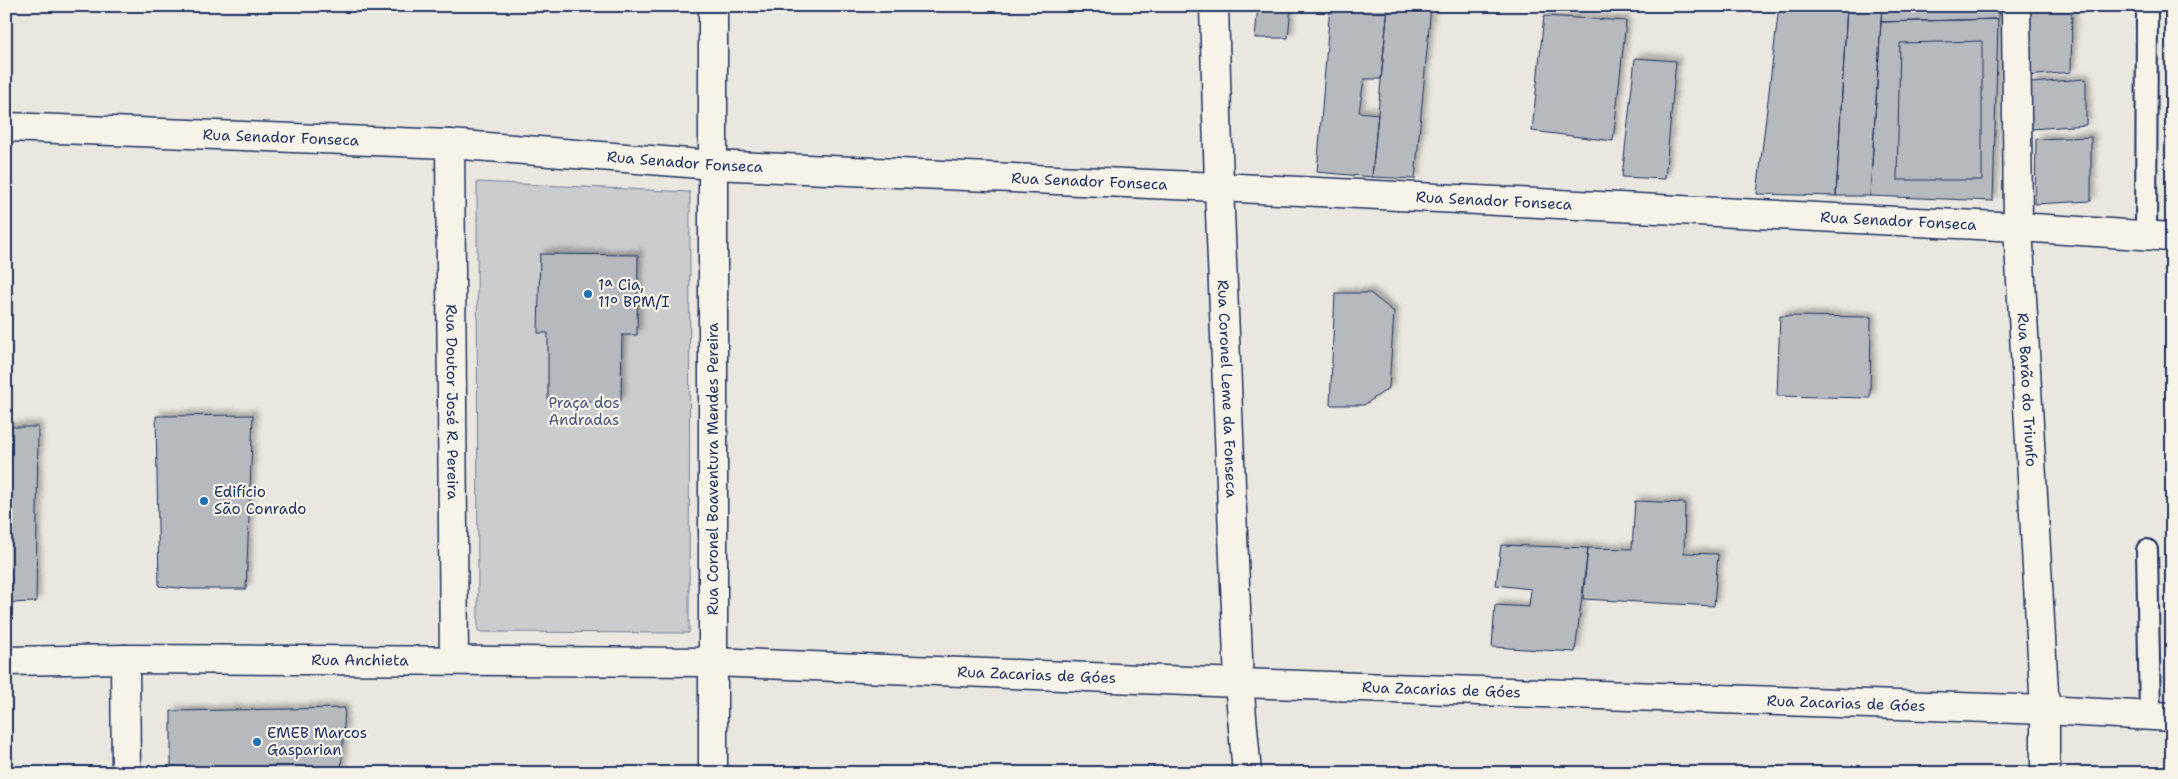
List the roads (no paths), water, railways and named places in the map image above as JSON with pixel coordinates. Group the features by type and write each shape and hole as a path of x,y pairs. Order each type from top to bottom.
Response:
{"main road":[{"name":"Rua Coronel Boaventura Mendes Pereira","path":"713,6 713,773"},
{"name":"Rua Coronel Leme da Fonseca","path":"1214,6 1238,683 1247,773"},
{"name":"Rua Barão do Triunfo","path":"2016,6 2018,227 2046,710 2045,773"},
{"name":"Rua Senador Fonseca","path":"6,126 450,144 713,165 1219,187 2018,227 2159,236"},
{"name":"Rua Doutor José R. Pereira","path":"450,144 454,660"},
{"name":"Rua Anchieta","path":"6,661 126,659 712,662"},
{"path":"126,659 126,773"},
{"name":"Rua Zacarias de Góes","path":"712,662 1238,683 2046,710 2161,716"}],"lane":[{"path":"2147,6 2159,236"},
{"path":"2147,550 2161,716"}],"place":[{"name":"1ª Cia, 11º BPM/I","path":"588,294"},
{"name":"Edifício São Conrado","path":"204,501"},
{"name":"EMEB Marcos Gasparian","path":"257,742"}],"park label":[{"name":"Praça dos Andradas","path":"584,412"}]}
